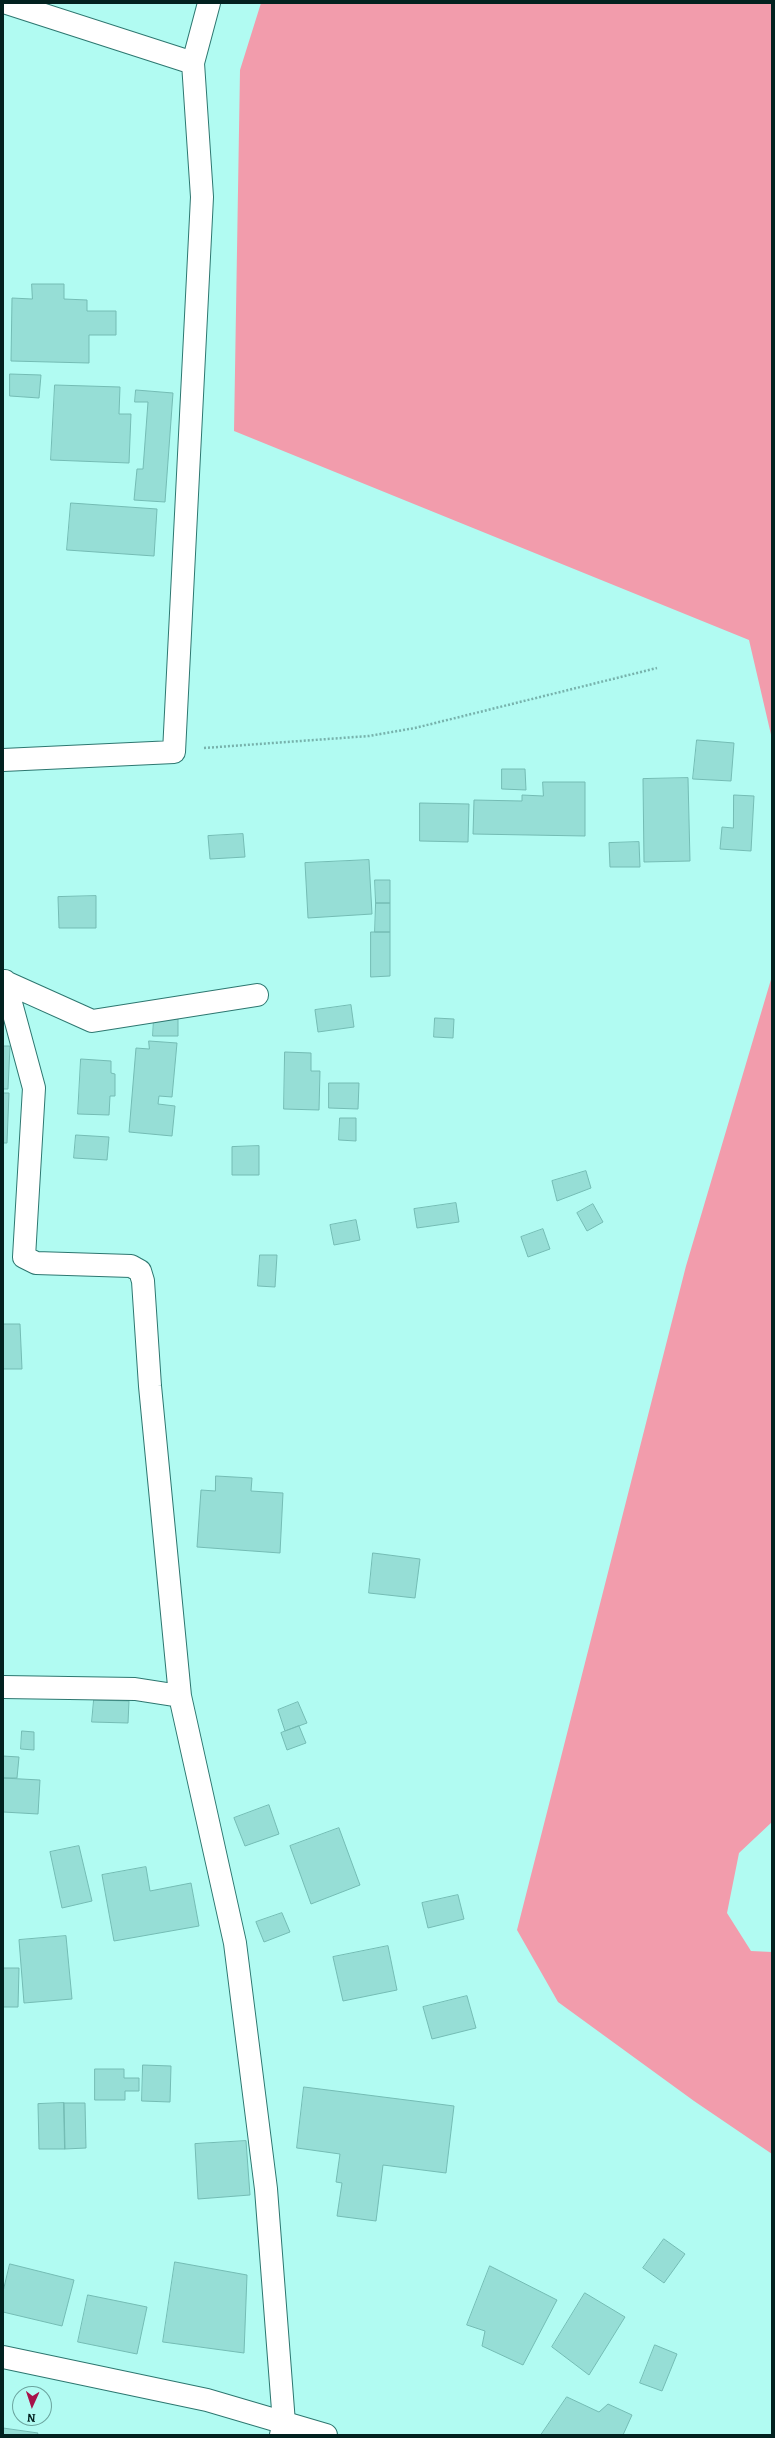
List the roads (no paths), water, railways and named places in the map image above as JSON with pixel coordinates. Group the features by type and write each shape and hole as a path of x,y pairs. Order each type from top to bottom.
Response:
{"main road":[{"path":"7,3 193,63"},
{"path":"3,760 174,752 202,196 193,63 209,3"},
{"path":"4,981 92,1021 257,995"},
{"path":"4,981 34,1088 24,1257 36,1263 131,1266 140,1271 143,1281 150,1386 180,1696 235,1943 266,2189 282,2429"},
{"path":"3,1687 135,1689 180,1696"},
{"path":"3,2357 207,2400 282,2429 326,2435"}]}
